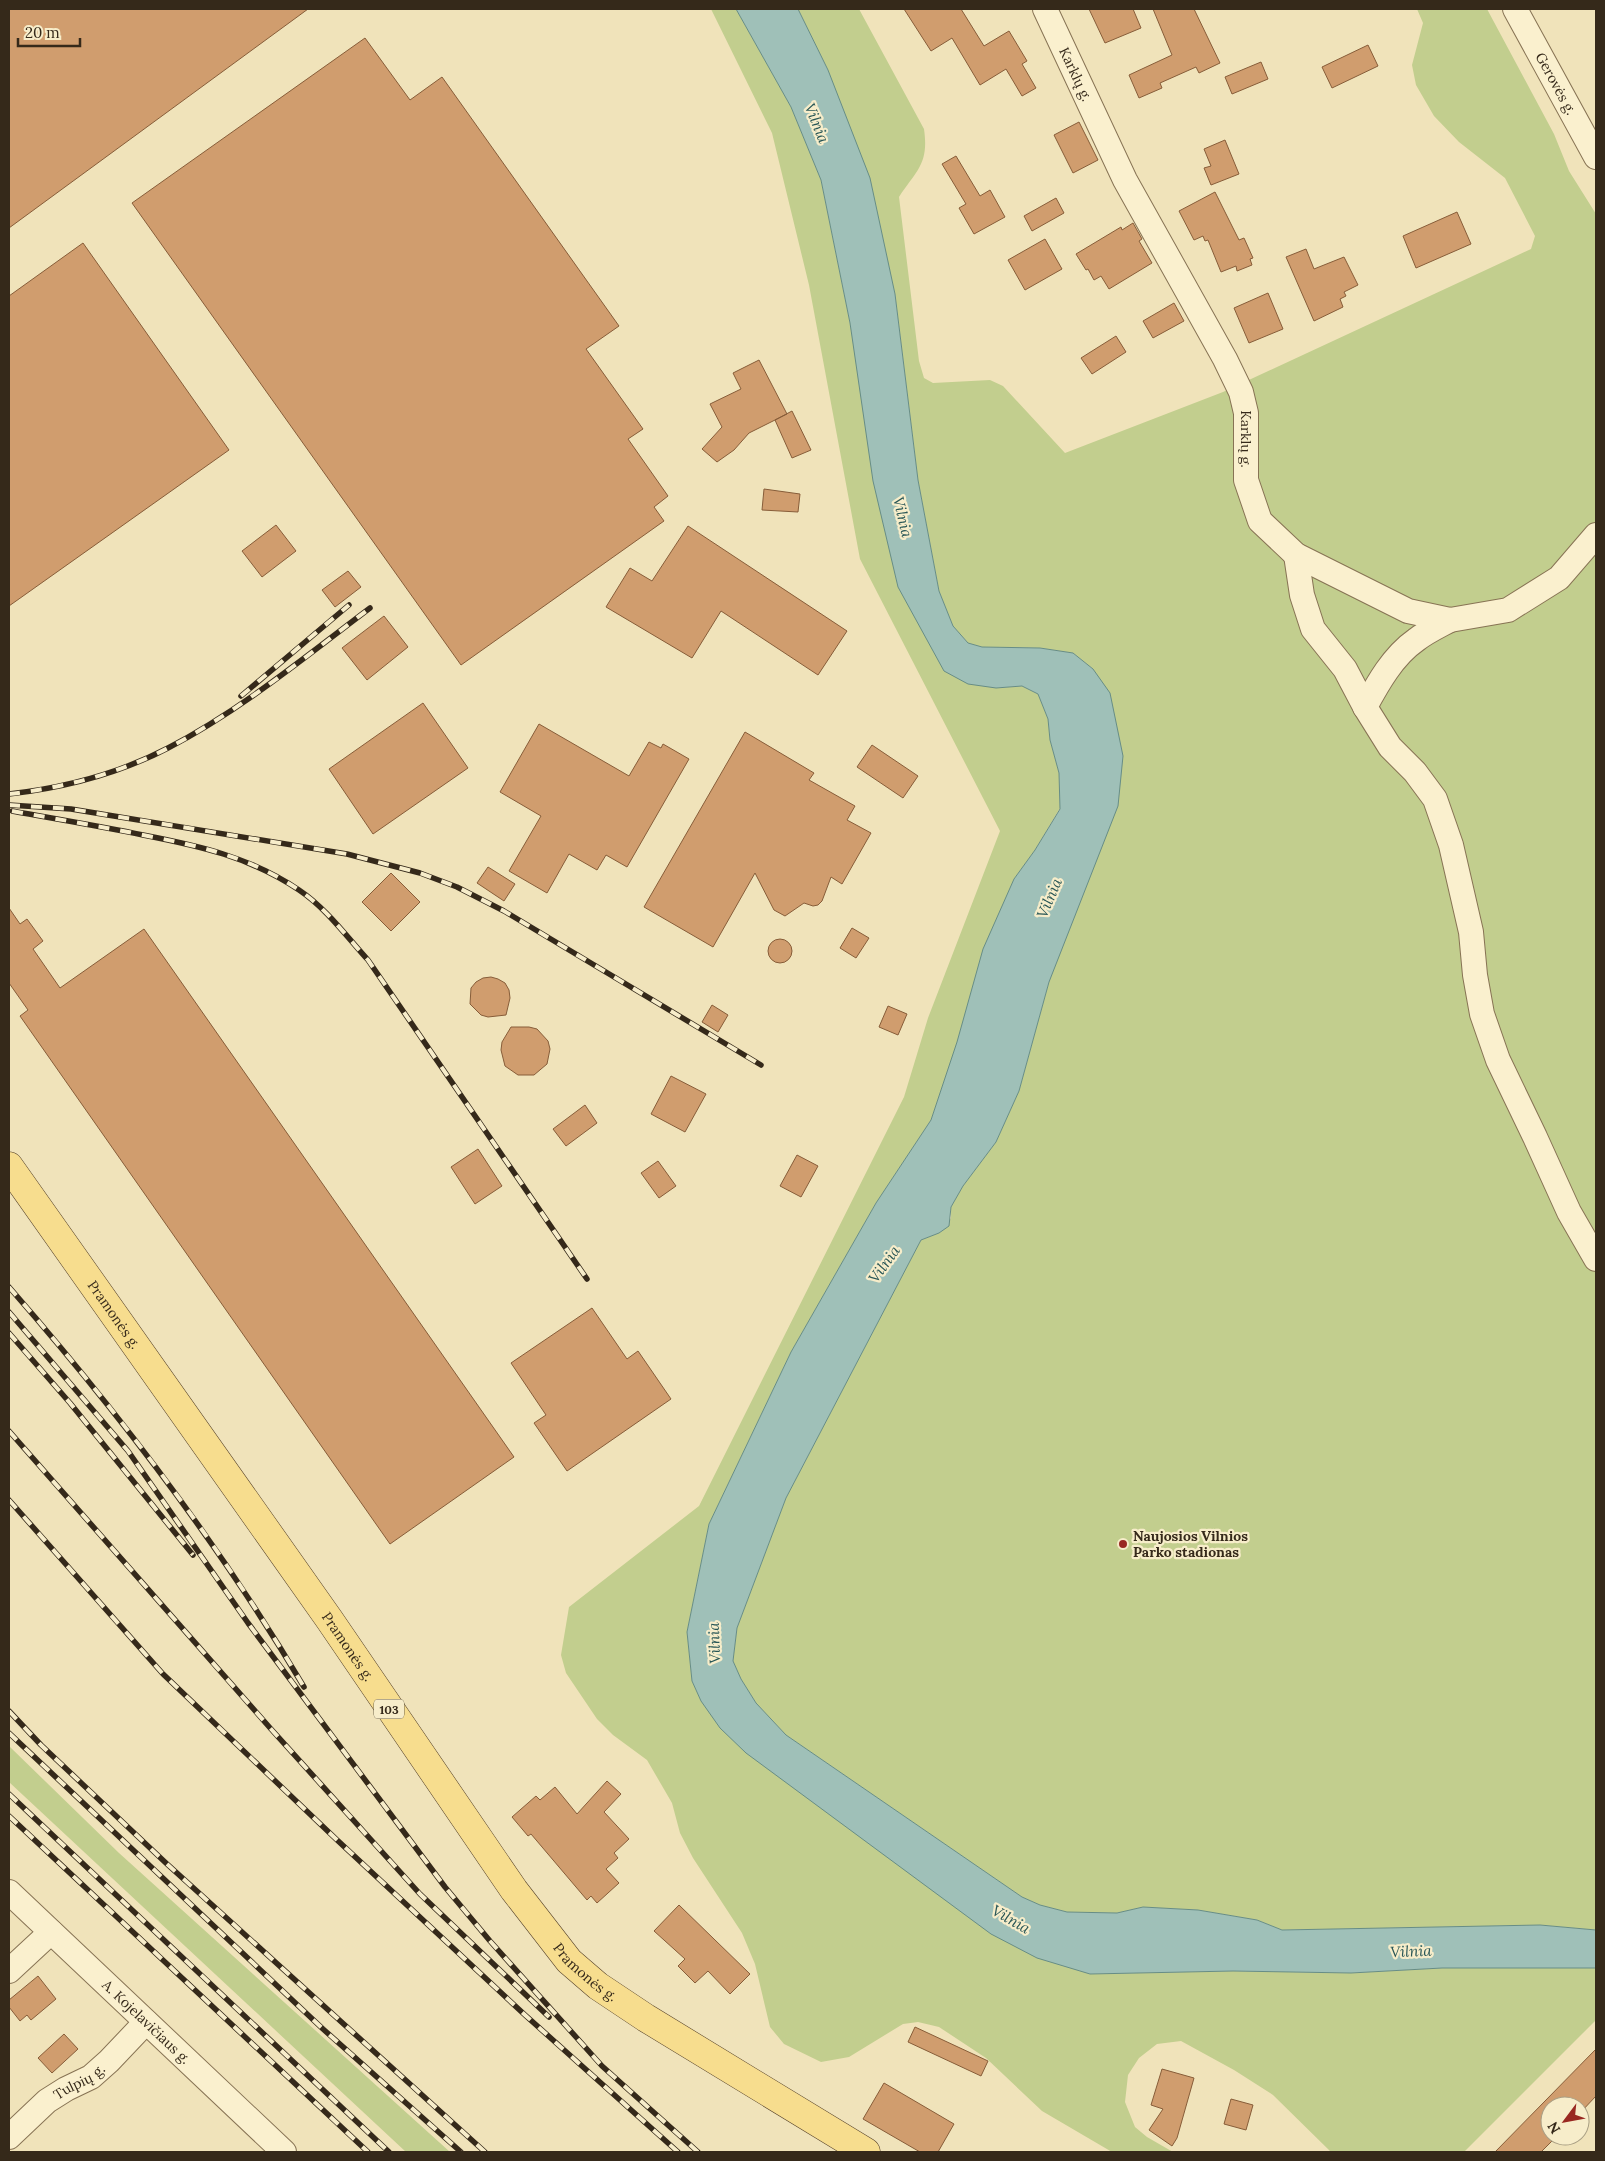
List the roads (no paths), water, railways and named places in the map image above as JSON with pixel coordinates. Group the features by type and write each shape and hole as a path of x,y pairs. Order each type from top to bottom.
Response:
{"main road":[{"name":"Pramonės g.","path":"9,1166 328,1619 514,1890 569,1961 598,1986 646,2018 866,2152"}],"street":[{"name":"Karklų g.","path":"1045,9 1126,180 1225,359 1241,392 1246,413 1246,480 1260,521 1296,555 1408,611 1450,620 1508,610 1559,578 1596,535"},
{"name":"Gerovės g.","path":"1515,9 1596,158"},
{"path":"1296,555 1302,595 1313,629 1344,669 1365,708 1390,747 1415,772 1435,799 1451,845 1471,932 1475,975 1482,1014 1498,1060 1569,1212 1596,1259"},
{"path":"1365,708 1379,681 1396,660 1416,640 1450,620"},
{"name":"A. Kojelavičiaus g.","path":"9,1892 284,2152"},
{"path":"9,1971 51,1932"},
{"name":"Tulpių g.","path":"9,2137 47,2101 91,2076 109,2061 146,2022"}],"water":[{"name":"Vilnia","path":"736,9 798,9 828,70 870,178 895,294 918,480 939,591 953,626 968,643 982,647 1040,648 1073,653 1093,669 1110,693 1123,756 1118,806 1049,982 1019,1091 996,1142 963,1186 951,1207 949,1226 939,1233 921,1240 786,1498 737,1628 733,1661 741,1679 756,1703 786,1735 1022,1897 1040,1905 1067,1912 1117,1913 1143,1907 1198,1910 1257,1920 1282,1930 1540,1925 1596,1930 1596,1968 1442,1968 1351,1973 1233,1971 1090,1974 1037,1958 991,1934 746,1753 720,1728 701,1701 692,1681 687,1632 709,1524 791,1352 876,1203 931,1120 957,1042 983,949 1014,879 1035,850 1060,809 1059,773 1050,740 1048,719 1038,694 1022,686 996,688 968,684 944,671 898,587 873,481 850,323 821,180 791,107"}],"railway":[{"path":"241,696 349,605"},
{"path":"9,794 50,788 91,778 130,765 168,748 247,700 370,608"},
{"path":"9,805 71,809 347,854 420,873 457,887 504,911 761,1065"},
{"path":"12,811 164,839 224,854 262,869 309,897 327,914 368,960 587,1279"},
{"path":"9,1287 90,1382 166,1480 238,1581 304,1687"},
{"path":"9,1312 128,1451 248,1623 445,1887 490,1941 602,2066 698,2152"},
{"path":"9,1333 70,1403 193,1555"},
{"path":"9,1431 271,1729 420,1894 549,2017"},
{"path":"9,1500 163,1674 525,2015 678,2152"},
{"path":"9,1711 41,1745 167,1864 485,2152"},
{"path":"9,1733 323,2029 461,2152"},
{"path":"9,1794 389,2152"},
{"path":"9,1816 368,2152"}],"place":[{"name":"Naujosios Vilnios Parko stadionas","path":"1123,1544"}]}
